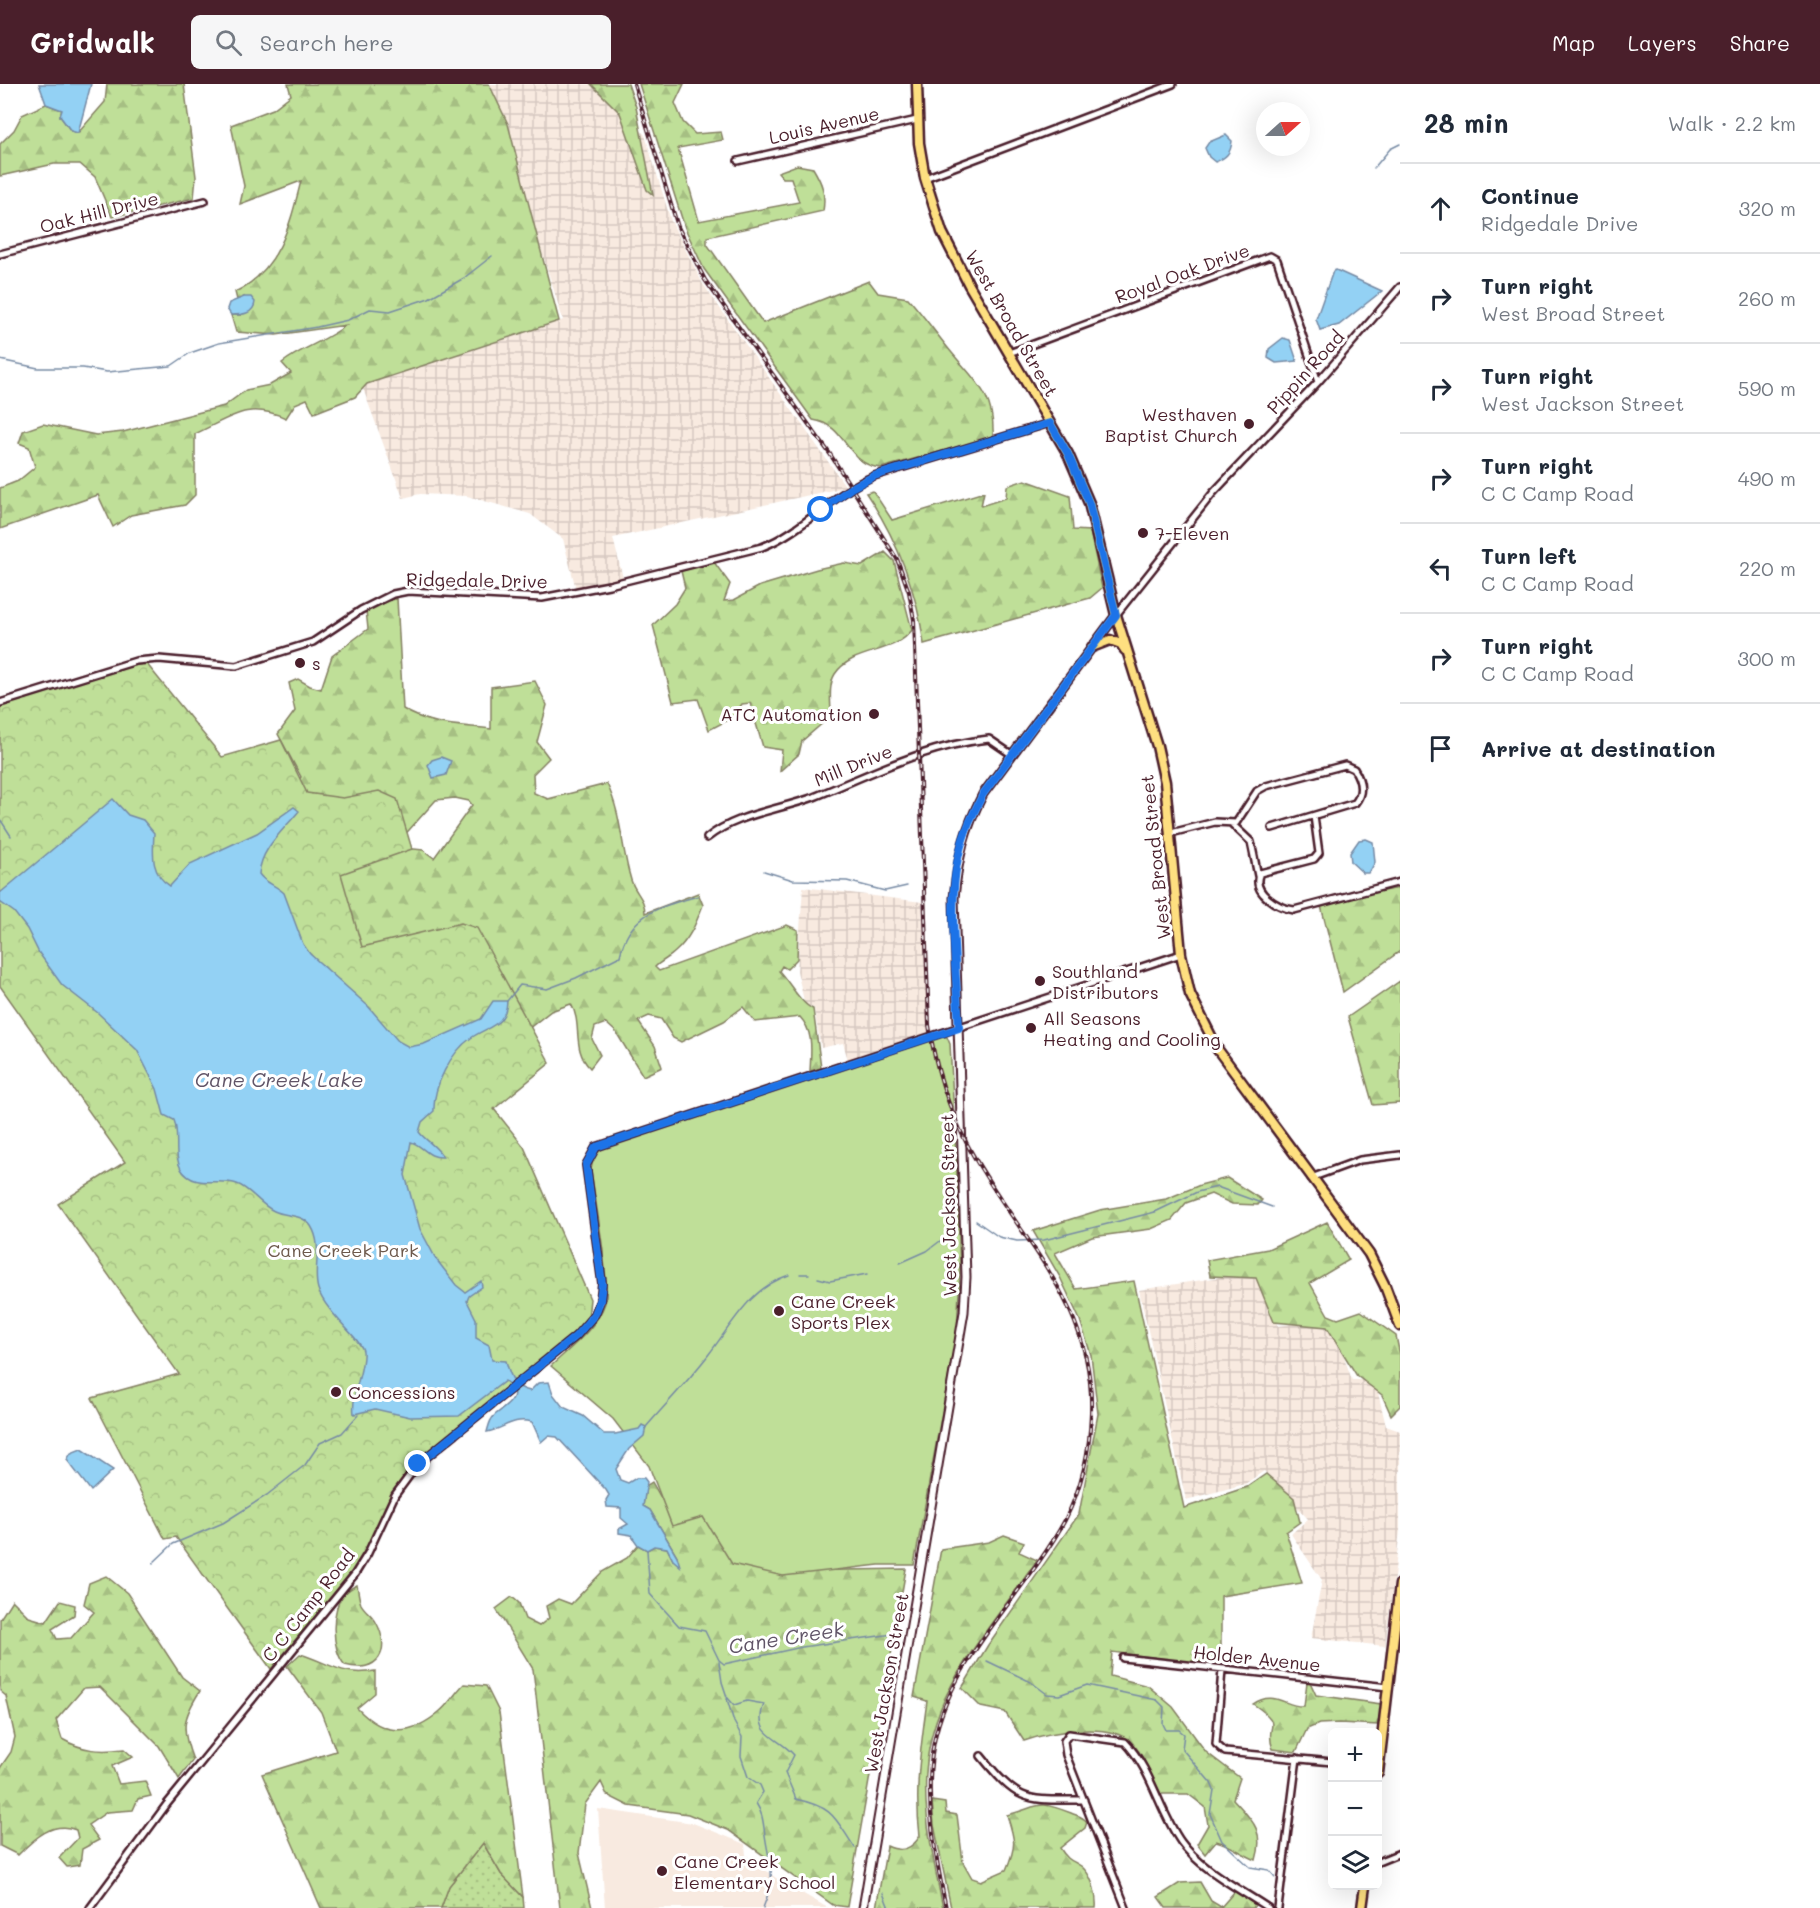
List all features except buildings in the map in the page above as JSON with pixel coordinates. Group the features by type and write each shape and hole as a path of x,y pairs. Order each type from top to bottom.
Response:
{"main road":[{"name":"West Broad Street","path":"917,84 917,120 925,178 947,242 1068,454 1089,503 1116,615 1157,746 1165,782 1181,954 1190,994 1218,1050 1369,1254 1385,1286 1400,1326"},
{"path":"1092,647 1110,640 1121,645 1128,654"},
{"path":"1382,1736 1396,1644 1400,1584"},
{"path":"1362,1908 1364,1890"}],"street":[{"path":"925,178 1173,84"},
{"name":"Louis Avenue","path":"738,161 917,120"},
{"name":"Oak Hill Drive","path":"0,254 205,201"},
{"name":"Royal Oak Drive","path":"1009,353 1270,256 1277,260 1318,382"},
{"name":"Pippin Road","path":"1116,615 1213,493 1318,382 1400,287"},
{"name":"Ridgedale Drive","path":"0,703 136,661 159,659 236,666 313,642 374,603 408,591 542,598 609,585 762,547 783,536 851,488 874,476 1050,423"},
{"name":"West Jackson Street","path":"863,1908 964,1312 966,1277 954,898 958,856 967,825 983,794 1116,615"},
{"name":"Mill Drive","path":"707,838 722,826 814,797 920,754 989,739 1011,754"},
{"path":"1171,833 1215,822 1233,824 1239,821 1257,791 1266,786 1345,765 1354,769 1360,782 1359,798 1350,806 1272,828"},
{"path":"1258,876 1314,859 1320,846 1314,816"},
{"path":"1233,824 1251,842 1262,892 1268,899 1286,909 1294,909 1400,882"},
{"name":"C C Camp Road","path":"90,1908 167,1804 355,1574 368,1553 395,1495 418,1464 576,1336 595,1314 600,1301 602,1283 586,1165 596,1147 1181,954"},
{"path":"1311,1178 1360,1160 1400,1155"},
{"name":"Holder Avenue","path":"1123,1658 1388,1687"},
{"path":"1222,1670 1216,1744 1226,1752 1328,1762"},
{"path":"1126,1908 1066,1755 1064,1741 1069,1734 1125,1742 1133,1750 1186,1848 1268,1908"},
{"path":"981,1756 1020,1796 1032,1800 1084,1800"},
{"path":"1278,1908 1297,1758"},
{"path":"1382,1860 1400,1853"}],"shaded area":[{"path":"490,84 596,84 645,135 671,221 703,284 846,487 613,538 623,578 576,589 563,539 530,514 467,496 420,494 403,498 362,386 563,320"},
{"path":"803,887 922,902 928,1033 848,1060 843,1043 821,1048 814,1008 805,1005 797,971"},
{"path":"1265,1270 1278,1326 1331,1319 1352,1380 1375,1380 1386,1426 1400,1431 1400,1531 1385,1646 1311,1638 1322,1580 1291,1534 1308,1519 1264,1471 1245,1484 1186,1500 1139,1290"},
{"path":"598,1809 693,1823 745,1844 746,1855 776,1878 828,1908 605,1908"}],"green space":[{"path":"107,84 184,84 196,177 194,198 112,217 95,177 80,164 54,164 0,176 0,144 14,130 22,115 46,104 62,110 60,116 71,131 78,133 105,102"},
{"path":"288,84 489,84 508,124 559,321 367,384 355,397 314,413 307,399 295,404 286,418 272,413 249,411 219,422 195,434 195,495 185,505 131,515 113,527 98,495 0,529 0,488 18,481 35,467 29,447 19,443 23,431 43,424 96,435 123,432 224,406 246,390 270,385 291,373 282,363 346,325 276,335 236,332 231,315 241,315 244,297 237,300 235,292 262,272 280,245 287,230 301,181 240,204 244,186 231,125 273,109 291,95"},
{"path":"591,84 628,84 636,107 653,195 647,190 620,113"},
{"path":"639,84 684,84 675,103 683,122 695,134 721,132 723,140 678,148 699,221 799,202 791,178 783,178 778,172 797,165 813,168 816,173 824,193 823,211 707,237 707,244 763,323 869,281 878,293 908,298 982,390 991,410 993,437 881,468 860,460 833,429 813,420 704,269 685,228"},
{"path":"1025,480 1070,496 1073,530 1090,531 1102,588 1090,598 924,644 916,603 904,565 866,493 873,491 892,520 984,492 981,506 1006,498 1007,486"},
{"path":"885,552 894,561 912,630 895,644 862,655 842,666 831,683 831,716 802,741 799,754 780,771 782,750 763,747 750,703 742,704 732,718 709,730 698,699 673,702 653,625 675,604 685,588 681,571 714,562 730,584 724,601 734,600 760,586 817,569 844,563 862,566"},
{"path":"397,598 403,709 435,722 491,729 491,687 535,681 547,705 537,742 549,758 533,774 534,793 548,799 607,784 619,819 631,880 643,903 645,913 698,893 703,905 689,936 673,954 655,967 659,971 787,925 798,930 797,959 787,969 782,966 779,971 800,998 813,1009 821,1068 810,1071 810,1035 800,1017 755,1022 743,1007 724,1021 681,1042 673,1038 661,1019 649,1016 638,1021 655,1046 662,1067 643,1076 616,1032 606,1023 595,1027 592,1039 600,1055 590,1068 581,1053 571,1004 551,1011 524,1032 358,953 336,872 405,848 423,850 434,858 472,805 469,801 455,798 436,800 401,839 333,823 295,785 301,777 278,734 295,711 289,683 298,679 321,689 332,656 368,629 366,610"},
{"name":"Cane Creek Park","path":"146,663 222,757 281,740 307,793 343,798 379,791 397,799 412,849 341,874 362,947 461,923 477,928 550,1063 494,1109 524,1147 590,1299 588,1318 569,1339 433,1447 411,1468 393,1495 359,1564 271,1669 176,1537 165,1539 92,1398 179,1374 58,1204 125,1162 0,986 0,706 98,674"},
{"path":"1400,888 1400,951 1343,992 1320,902"},
{"path":"1400,981 1400,1103 1373,1105 1348,1017"},
{"name":"Cane Creek Sports Plex","path":"941,1037 947,1037 950,1044 960,1273 957,1330 914,1565 879,1565 783,1576 732,1564 703,1517 672,1526 649,1466 613,1419 551,1366 596,1321 605,1303 606,1278 591,1169 594,1156 606,1146"},
{"path":"1227,1178 1262,1200 1258,1205 1232,1204 1211,1194 1186,1203 1172,1220 1151,1229 1092,1237 1055,1253 1076,1289 1134,1281 1184,1508 1247,1487 1266,1474 1294,1498 1300,1522 1286,1532 1302,1583 1221,1596 1221,1666 1112,1652 1110,1676 1148,1686 1173,1707 1206,1752 1240,1778 1233,1799 1251,1820 1258,1833 1256,1860 1216,1841 1205,1854 1197,1844 1208,1825 1205,1807 1188,1794 1161,1794 1140,1753 1131,1742 1121,1736 1109,1732 1079,1730 1049,1734 1024,1741 1005,1712 981,1707 962,1688 988,1645 1079,1514 1098,1414 1091,1355 1080,1320 1060,1277 1033,1231 1100,1210 1166,1199 1200,1185"},
{"path":"1327,1222 1349,1260 1310,1283 1328,1315 1338,1319 1361,1311 1396,1336 1400,1355 1400,1406 1391,1415 1382,1395 1357,1376 1327,1327 1274,1322 1256,1278 1210,1276 1207,1260 1268,1249"},
{"path":"652,1482 674,1521 713,1512 784,1571 906,1569 847,1907 833,1905 728,1830 688,1814 629,1806 607,1795 601,1782 585,1804 579,1853 592,1908 560,1908 533,1669 496,1609 512,1597 519,1603 525,1619 539,1626 549,1618 546,1606 558,1599 571,1604 602,1572 627,1558 638,1545 647,1550 654,1546 667,1548 673,1560 677,1556 650,1510 643,1506 646,1486"},
{"path":"1004,1535 1024,1542 1019,1552 1037,1560 958,1673 935,1723 929,1749 926,1768 926,1809 943,1908 876,1908 887,1846 906,1849 920,1836 918,1785 927,1701 914,1697 941,1549 989,1542"},
{"path":"106,1576 127,1593 182,1677 200,1691 185,1724 186,1740 193,1760 179,1779 159,1746 100,1687 84,1688 56,1720 62,1739 92,1750 124,1749 133,1757 112,1766 119,1784 145,1781 151,1796 138,1799 133,1810 107,1812 88,1825 99,1840 82,1849 80,1865 67,1867 59,1858 78,1838 76,1830 59,1828 44,1833 18,1855 0,1846 0,1768 11,1752 15,1737 6,1696 0,1691 0,1619 12,1600 29,1617 46,1622 60,1601 75,1605 74,1615 52,1629 57,1639 71,1638 94,1612 84,1604 89,1583"},
{"path":"357,1585 361,1604 376,1622 383,1642 379,1658 374,1663 356,1667 345,1665 340,1658 334,1629 340,1600 346,1592"},
{"path":"300,1654 345,1671 375,1671 375,1693 357,1708 377,1724 397,1730 418,1726 428,1720 442,1709 464,1684 486,1686 499,1712 523,1897 501,1874 483,1843 449,1886 441,1908 321,1908 262,1774 336,1751 321,1712 287,1666"},
{"path":"1307,1682 1310,1682 1316,1695 1381,1704 1378,1725 1319,1724 1307,1729 1296,1752 1273,1749 1270,1734 1272,1721 1253,1704 1268,1698 1304,1706"},
{"path":"932,1801 945,1803 946,1813 957,1815 963,1862 972,1878 981,1881 1006,1870 1010,1861 1014,1843 1007,1815 1044,1805 1082,1817 1087,1822 1085,1828 1060,1848 1070,1860 1082,1867 1088,1874 1094,1888 1096,1908 951,1908 934,1825"},
{"path":"483,1843 501,1874 523,1897 524,1908 441,1908 449,1886"},
{"path":"1200,1882 1211,1901 1221,1907 1235,1891 1255,1905 1253,1908 1166,1908 1158,1897 1180,1883"}],"water":[{"path":"39,84 91,84 78,133 71,131 60,116 62,110 46,104"},
{"path":"1226,135 1232,141 1229,152 1215,162 1209,157 1205,148 1209,142"},
{"path":"1336,270 1382,291 1339,325 1320,330 1316,319 1333,271"},
{"path":"244,297 251,297 255,302 252,309 243,314 231,315 227,309 229,303"},
{"path":"1283,338 1290,340 1297,361 1276,363 1268,358 1269,349"},
{"path":"441,757 451,761 446,775 433,778 428,765 432,760"},
{"name":"Cane Creek Lake","path":"113,799 128,815 143,820 154,833 153,855 156,869 170,886 190,864 257,833 294,807 299,811 268,848 259,874 284,893 303,944 310,954 368,1006 398,1041 409,1047 424,1044 481,1019 493,1001 507,1001 500,1021 471,1038 450,1061 440,1081 434,1101 434,1111 422,1122 419,1132 443,1157 433,1156 411,1142 405,1175 420,1229 436,1259 456,1285 465,1292 481,1281 482,1287 469,1296 467,1301 476,1319 476,1338 489,1345 492,1360 506,1361 516,1384 530,1391 538,1383 549,1382 553,1394 563,1407 583,1416 604,1434 639,1429 642,1425 646,1427 644,1436 629,1449 616,1469 620,1480 628,1483 636,1478 644,1478 647,1482 643,1506 650,1510 677,1556 680,1566 673,1560 667,1548 654,1546 647,1550 638,1545 631,1535 619,1533 619,1529 628,1524 621,1518 621,1508 607,1507 606,1500 609,1495 606,1490 557,1437 548,1436 541,1442 532,1422 525,1421 513,1422 487,1432 492,1418 509,1403 514,1395 511,1386 505,1381 459,1416 410,1417 375,1409 354,1414 354,1398 363,1351 357,1340 328,1307 318,1289 317,1242 311,1226 303,1219 269,1208 247,1189 237,1184 200,1181 186,1175 179,1163 174,1120 164,1115 157,1089 137,1050 98,1013 62,985 39,953 27,929 14,912 0,902 0,893"},
{"path":"1366,839 1373,842 1375,862 1369,873 1363,873 1351,862 1350,853 1359,840"},
{"path":"81,1449 113,1470 91,1491 67,1460 71,1453"}],"waterway":[{"path":"1374,168 1390,149 1400,144"},
{"path":"0,360 38,368 83,368 107,372 171,366 190,353 219,343 317,327 348,320 370,309 390,311 429,298 464,278 492,256"},
{"path":"0,819 11,836"},
{"path":"764,871 793,880 847,881 885,891 907,886"},
{"path":"507,1001 520,985 547,989 576,978 620,956 631,930 648,914 659,908 698,896"},
{"path":"976,1221 999,1237 1017,1241 1044,1240 1155,1212 1197,1192 1217,1187 1272,1207"},
{"path":"900,1263 927,1251 948,1235"},
{"path":"800,1274 809,1274"},
{"path":"818,1278 830,1281 867,1274"},
{"path":"646,1427 694,1373 743,1308 763,1288 789,1275"},
{"path":"153,1563 173,1544 223,1523 267,1495 305,1465 320,1443 342,1433 358,1415"},
{"name":"Cane Creek","path":"647,1550 650,1594 679,1626 705,1631 719,1660 724,1664 802,1647 893,1634"},
{"name":"Cane Creek","path":"987,1661 1031,1682 1047,1694 1059,1695 1087,1685 1157,1700 1164,1707 1163,1724 1166,1730 1179,1730 1184,1734 1182,1749 1211,1783 1214,1790 1210,1814 1222,1841 1250,1867 1269,1870 1275,1877"},
{"path":"719,1662 727,1697 734,1705 747,1701 764,1704 761,1715 764,1729 794,1755 785,1773 796,1799 826,1810 837,1821 855,1848"},
{"path":"727,1699 734,1722 742,1737 741,1756 748,1777 760,1785 763,1792 756,1803 762,1818 771,1871 770,1887 763,1908"},
{"path":"883,1893 889,1908"}],"railway":[{"path":"634,84 678,227 705,280 830,454 897,559 909,592 914,620 929,1025 935,1056 948,1101 967,1144 1066,1302 1080,1336 1089,1372 1091,1412 1089,1440 1084,1468 1071,1507 1048,1548 969,1660 952,1690 939,1721 932,1754 930,1793 935,1851 946,1908"}],"place":[{"name":"Westhaven Baptist Church","path":"1249,424"},
{"name":"7-Eleven","path":"1143,533"},
{"name":"s","path":"300,663"},
{"name":"ATC Automation","path":"874,714"},
{"name":"Southland Distributors","path":"1040,981"},
{"name":"All Seasons Heating and Cooling","path":"1031,1028"},
{"name":"Cane Creek Sports Plex","path":"779,1311"},
{"name":"Concessions","path":"336,1392"},
{"name":"Cane Creek Elementary School","path":"662,1871"}],"route":[{"path":"418,1464 561,1351 595,1314 600,1301 602,1283 586,1165 596,1147 959,1028 954,898 958,856 967,825 983,794 1116,615 1096,528 1080,479 1050,423 1040,428 863,480 821,510"}]}
